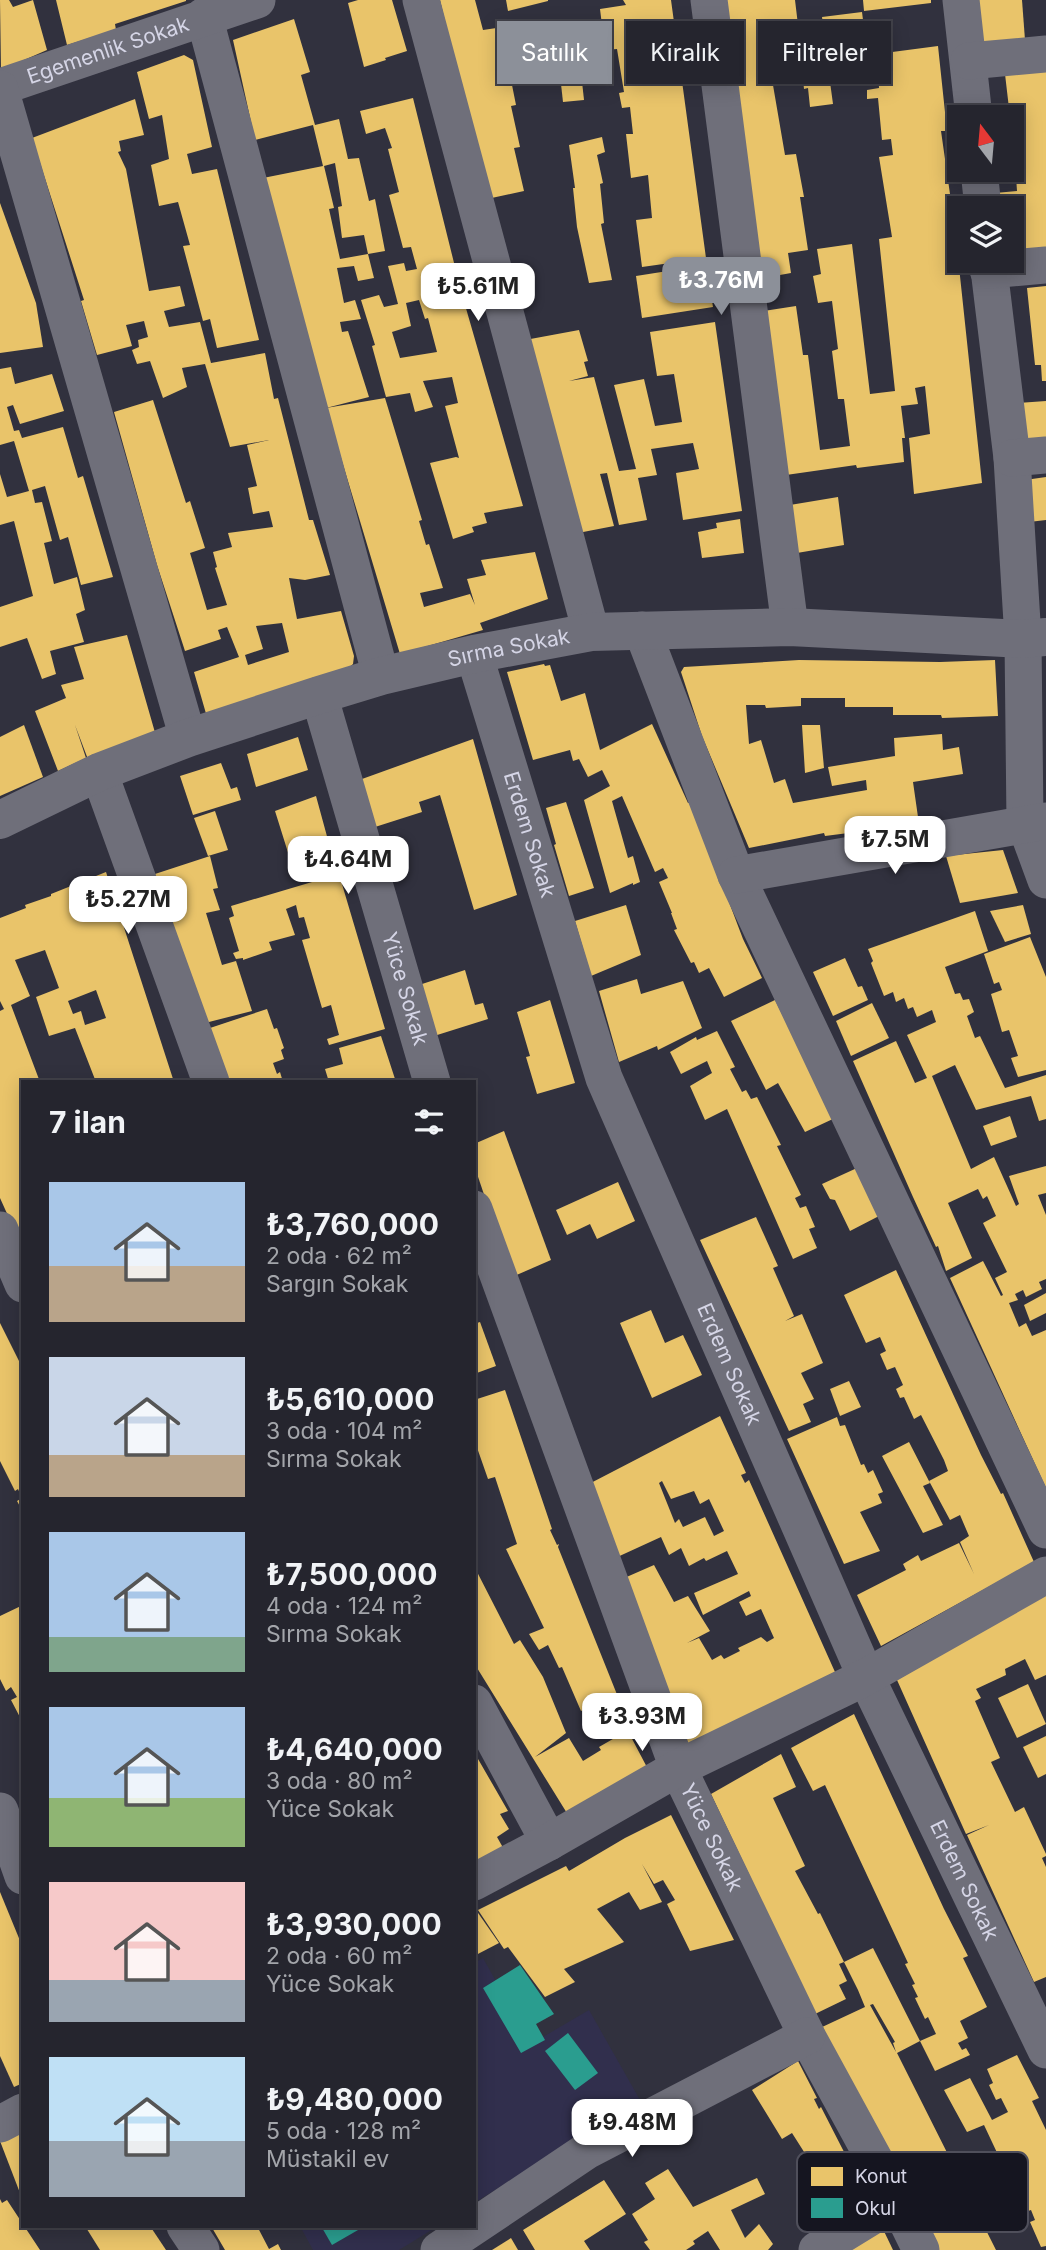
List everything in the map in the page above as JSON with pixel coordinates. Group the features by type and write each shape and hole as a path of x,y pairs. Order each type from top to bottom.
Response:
{"street":[{"name":"Egemenlik Sokak","path":"0,88 257,0"},
{"path":"421,0 591,632"},
{"path":"709,0 790,627"},
{"path":"961,0 973,105"},
{"path":"204,16 381,676"},
{"path":"969,61 1046,54"},
{"path":"0,88 188,738"},
{"path":"1024,265 1046,265"},
{"path":"990,273 1029,457 1035,638 1036,822 1046,880"},
{"name":"Sırma Sokak","path":"0,820 99,772 188,738 319,695 381,676 474,654 591,632 790,627 1035,638"},
{"path":"642,630 736,875 1046,1530"},
{"name":"Erdem Sokak","path":"474,654 604,1078 866,1677 1046,2050"},
{"name":"Yüce Sokak","path":"319,695 431,1080"},
{"path":"99,772 210,1080"},
{"path":"736,875 1036,822"},
{"name":"Yüce Sokak","path":"476,1214 678,1768 807,2036 870,2152"},
{"path":"0,1230 21,1279"},
{"path":"476,1881 678,1768 866,1677 1046,1576"},
{"path":"476,1707 549,1842"},
{"path":"8,1830 21,1870"},
{"path":"476,2225 589,2150 807,2036"},
{"path":"0,2124 21,2113"},
{"path":"186,2228 201,2250"},
{"path":"439,2250 472,2228"},
{"path":"817,2250 846,2232"},
{"name":"Yüce Sokak","path":"912,2232 920,2250"}],"shaded area":[{"path":"483,1958 531,2044 589,2010 640,2100 476,2202 476,1962"},
{"path":"301,2228 435,2228 399,2250 313,2250"}],"building: Konut":[{"path":"0,0 9,0 13,7 33,0 47,50 1,70"},
{"path":"56,0 186,1 115,24 116,30 67,45"},
{"path":"358,0 392,0 407,51 364,67 348,3"},
{"path":"440,0 475,0 483,30 497,28 497,84 512,84 516,105 511,106 520,147 514,148 524,191 487,199"},
{"path":"506,0 548,0 548,1 508,11"},
{"path":"623,0 671,0 674,21 626,21 626,84 682,84 706,258 642,267 636,220 652,218 648,175 631,178 626,134 633,134 630,107 622,108 619,93 624,92 617,49 612,49 612,21 601,21 600,9 626,5"},
{"path":"712,0 795,0 798,21 758,21 758,84 773,84 785,155 796,154 804,197 800,197 808,250 788,253 791,273 752,280 724,84 744,84 744,21 715,21"},
{"path":"863,0 931,0 931,3 864,11"},
{"path":"975,0 1022,0 1025,40 980,43"},
{"path":"862,12 863,21 823,21 822,17"},
{"path":"294,19 310,72 301,75 315,125 339,119 348,159 359,158 369,201 375,199 385,251 368,254 374,278 358,281 354,266 337,268 344,303 355,300 361,319 340,322 342,332 348,331 369,397 326,408 263,178 323,166 313,125 255,140 233,40","holes":["335,163 342,206 338,207 342,238 364,235 368,254 340,259 329,209 334,208 324,166"]},
{"path":"938,46 947,131 941,131 950,196 947,196 947,273 960,273 982,483 914,494 909,438 930,434 925,386 915,388 918,404 901,406 905,438 902,438 904,462 857,468 856,465 779,476 757,312 796,306 803,355 808,355 820,450 850,446 844,399 838,399 832,351 838,349 832,301 818,303 813,276 821,274 817,249 852,244 870,394 895,391 879,239 892,237 879,157 893,155 891,139 882,140 878,98 867,99 867,90 879,88 879,84 891,84 891,52"},
{"path":"184,55 193,60 212,147 187,154 192,174 217,169 259,340 217,348 210,319 203,321 183,246 190,245 178,202 159,206 151,165 169,159 162,115 149,119 137,72"},
{"path":"1046,71 1046,248 1024,250 1024,196 995,196 995,193 1017,191 1016,182 1024,182 1024,105 1009,105 1005,74"},
{"path":"561,84 582,84 584,100 563,102"},
{"path":"804,84 830,84 833,104 810,107 808,88 804,89"},
{"path":"413,98 461,291 523,506 484,513 487,523 472,527 474,532 453,539 430,463 459,458 445,406 458,403 452,377 423,381 433,407 415,412 410,393 386,397 372,346 375,345 361,300 379,295 384,307 398,304 388,266 404,263 406,271 417,269 411,247 403,248 389,195 399,192 388,149 392,148 385,128 366,134 360,111","holes":["419,300 425,319 428,318 437,352 400,358 392,332 411,326 406,303"]},
{"path":"135,99 144,135 119,141 121,151 118,152 126,169 149,291 180,286 185,306 164,311 169,327 200,322 211,363 265,353 274,399 278,398 309,520 313,520 330,575 305,580 289,578 297,619 341,611 354,656 353,664 346,670 207,717 194,672 239,657 227,627 218,630 221,639 185,651 157,565 114,412 153,400 186,503 190,501 205,548 190,553 207,610 227,605 215,568 217,567 213,552 232,547 228,533 273,527 269,511 253,514 248,488 257,486 247,445 269,440 230,447 205,364 182,368 187,387 163,398 150,361 137,364 132,350 139,347 138,340 148,337 144,321 126,325 132,346 97,355 81,301 84,300 32,138","holes":["282,623 289,652 248,665 245,655 263,649 256,626"]},
{"path":"602,137 605,152 597,155 603,183 600,184 604,223 601,224 612,280 589,283 577,227 569,145"},
{"path":"0,203 36,303 43,347 0,353"},
{"path":"706,265 713,307 642,318 636,276"},
{"path":"1046,286 1046,381 1042,381 1041,365 1035,365 1027,288"},
{"path":"715,322 742,511 683,520 676,473 699,469 693,443 651,449 657,475 638,478 647,520 619,525 607,473 600,474 614,526 578,533 525,340 579,330 588,361 584,362 588,376 569,381 594,377 619,471 636,469 614,385 644,379 655,426 682,422 674,374 657,376 650,332"},
{"path":"11,367 15,384 52,374 64,411 20,424 13,405 7,407 14,431 19,430 22,438 63,427 78,478 83,476 113,577 81,585 68,537 60,540 45,486 32,490 35,503 42,502 52,541 44,543 54,584 77,577 85,610 76,614 84,642 50,651 56,674 42,679 27,638 0,647 0,607 33,596 14,521 0,525 0,474 7,497 29,491 14,441 0,445 0,369"},
{"path":"385,398 422,520 419,521 426,545 429,544 443,588 420,593 424,607 470,594 475,605 467,579 486,575 481,560 535,552 548,599 480,623 483,630 400,654 326,408"},
{"path":"1046,401 1046,446 1021,448 1018,403"},
{"path":"1046,477 1046,520 1029,522 1025,480"},
{"path":"838,497 844,545 791,554 784,506"},
{"path":"740,519 744,553 702,558 698,532 717,528 716,523"},
{"path":"127,635 156,736 89,762 75,725 86,758 58,771 35,711 66,698 61,685 84,679 74,647"},
{"path":"799,660 995,660 998,716 942,718 941,715 893,715 893,707 845,707 845,698 801,698 801,706 766,708 765,705 746,705 749,744 761,740 774,783 785,779 793,803 867,790 866,780 832,786 828,767 895,756 894,738 942,734 943,750 959,747 963,774 913,782 919,824 825,836 824,833 749,848 702,736 681,672 684,667"},
{"path":"550,665 561,701 585,693 600,750 652,724 688,803 691,802 743,939 762,978 724,997 709,968 699,973 694,962 691,963 674,930 677,929 672,913 659,882 668,878 663,868 655,872 622,796 612,801 628,858 633,856 640,882 610,893 584,800 610,786 602,770 588,777 579,759 573,761 570,750 533,760 507,672"},
{"path":"24,725 43,777 0,796 0,737"},
{"path":"802,725 820,725 824,768 805,773"},
{"path":"298,737 308,770 256,787 247,754"},
{"path":"473,739 517,895 474,910 440,795 419,802 422,812 375,827 362,779"},
{"path":"221,763 231,789 237,787 241,800 193,815 180,776"},
{"path":"316,796 337,873 308,882 301,859 291,862 275,811"},
{"path":"566,802 594,888 569,896 546,808"},
{"path":"215,811 228,850 208,856 194,818"},
{"path":"1003,850 1018,893 960,903 946,856"},
{"path":"210,856 218,888 213,889 220,910 206,913 222,965 236,961 252,1011 205,1023 155,874"},
{"path":"106,872 173,1080 95,1080 75,1028 49,1036 36,997 59,988 45,950 15,960 30,996 11,1005 39,1080 21,1080 21,1245 0,1198 0,1011 4,1009 0,1001 0,918","holes":["96,990 106,1018 85,1025 81,1011 73,1014 68,1001"]},
{"path":"339,874 385,1029 329,1045 327,1039 339,1035 331,1005 322,1008 302,940 310,938 304,917 299,918 296,905 286,909 295,935 269,942 272,950 243,960 236,959 233,953 239,951 229,918 234,916 231,906"},
{"path":"626,905 641,955 591,976 575,921"},
{"path":"1023,905 1031,934 1005,942 990,911"},
{"path":"975,911 988,951 945,967 955,994 960,993 963,1000 969,999 974,1012 967,1016 975,1038 980,1036 1005,1088 1046,1075 1046,1119 1039,1121 1031,1096 976,1110 955,1065 932,1076 971,1169 994,1157 1016,1206 1019,1204 1009,1176 1046,1166 1046,1193 1038,1195 1046,1215 1046,1279 1039,1282 1042,1289 1026,1297 1023,1290 1015,1294 1018,1300 1009,1303 1019,1327 1026,1323 1032,1336 1046,1330 1046,1488 950,1278 983,1261 1001,1296 1003,1295 995,1278 1007,1272 983,1223 996,1216 987,1196 983,1199 978,1189 948,1203 972,1258 946,1271 938,1246 936,1247 913,1197 853,1061 896,1041 915,1083 927,1078 907,1035 936,1022 932,1010 917,1017 913,1007 908,1009 904,998 896,1002 893,992 884,996 868,949"},
{"path":"1030,937 1046,977 1046,1070 1018,1077 1011,1058 1018,1056 1009,1030 1002,1032 991,994 1002,990 999,982 994,984 984,954"},
{"path":"845,958 858,987 862,986 868,1000 833,1016 813,972"},
{"path":"465,970 475,1005 483,1003 488,1019 434,1036 419,985"},
{"path":"637,979 641,994 683,981 702,1028 658,1050 657,1046 619,1062 599,991"},
{"path":"550,1000 575,1083 537,1094 526,1057 530,1056 517,1012"},
{"path":"775,1000 835,1118 805,1132 778,1083 766,1090 731,1021"},
{"path":"872,1003 889,1038 851,1056 836,1021"},
{"path":"267,1009 284,1048 281,1050 284,1059 273,1063 282,1080 223,1080 207,1029"},
{"path":"717,1031 735,1067 730,1069 742,1092 746,1090 751,1099 757,1097 781,1145 777,1146 801,1195 795,1198 800,1208 806,1206 815,1227 809,1229 817,1248 793,1259 727,1109 705,1120 690,1086 712,1073 707,1061 681,1074 670,1052 696,1037 697,1040"},
{"path":"381,1036 395,1080 328,1080 325,1069 343,1064 339,1048"},
{"path":"1010,1116 1017,1137 991,1146 983,1126"},
{"path":"504,1131 551,1260 512,1277 476,1171 476,1143"},
{"path":"857,1168 879,1216 850,1231 835,1200 830,1199 822,1184"},
{"path":"618,1182 635,1221 597,1239 590,1224 567,1235 556,1210"},
{"path":"756,1217 778,1266 773,1268 794,1316 785,1321 802,1314 823,1363 801,1373 814,1399 803,1404 811,1422 789,1431 700,1240"},
{"path":"896,1270 981,1455 1001,1494 1003,1493 1034,1562 881,1646 857,1595 906,1570 903,1564 918,1555 921,1561 959,1543 974,1574 960,1542 969,1536 960,1515 950,1520 929,1481 948,1471 944,1460 921,1415 914,1419 904,1397 900,1398 896,1389 903,1385 895,1367 887,1370 880,1354 886,1351 880,1337 866,1343 844,1295"},
{"path":"1046,1293 1046,1313 1030,1321 1024,1305"},
{"path":"651,1310 665,1343 683,1335 702,1375 652,1398 620,1323"},
{"path":"480,1322 496,1366 476,1373 476,1323"},
{"path":"0,1323 21,1365 21,1496 18,1489 15,1491 0,1461"},
{"path":"849,1381 861,1407 840,1416 830,1389"},
{"path":"505,1390 552,1529 550,1530 557,1545 559,1544 626,1717 597,1732 585,1709 581,1711 562,1667 559,1668 548,1645 539,1650 529,1634 544,1628 506,1549 517,1544 495,1477 488,1479 476,1445 476,1399"},
{"path":"720,1416 746,1473 741,1475 745,1483 749,1480 835,1672 688,1750 622,1579 654,1565 674,1602 688,1596 710,1631 687,1643 699,1638 712,1660 721,1655 724,1659 740,1651 738,1648 761,1637 767,1642 774,1638 761,1609 746,1616 739,1602 751,1596 749,1591 703,1615 694,1593 738,1574 727,1551 689,1566 681,1548 669,1555 661,1537 613,1559 585,1486","holes":["662,1481 671,1499 694,1491 700,1504 709,1499 724,1531 714,1536 705,1517 683,1527 679,1519 675,1523 659,1483"]},
{"path":"837,1417 840,1426 845,1425 861,1465 864,1464 868,1473 873,1470 883,1492 878,1494 882,1503 860,1512 880,1551 844,1564 787,1439"},
{"path":"909,1442 930,1483 923,1486 943,1525 923,1533 882,1456"},
{"path":"476,1570 514,1644 520,1640 543,1677 566,1733 535,1757 569,1738 583,1761 601,1750 599,1747 625,1732 627,1736 630,1735 650,1773 570,1818 476,1666"},
{"path":"1046,1593 1046,1675 1035,1680 1025,1659 1005,1669 1006,1675 976,1689 981,1698 975,1701 1000,1758 991,1762 1015,1812 1024,1807 1046,1854 1042,1858 1046,1867 1046,1977 1034,1982 967,1835 989,1825 966,1834 897,1680"},
{"path":"21,1606 21,1719 11,1700 17,1697 11,1687 6,1691 0,1679 0,1616"},
{"path":"1028,1684 1046,1724 1017,1738 998,1698"},
{"path":"854,1714 968,1956 963,1958 987,2007 960,2021 968,2038 958,2043 962,2050 966,2048 970,2055 935,2071 920,2041 936,2034 915,1998 918,1997 912,1985 915,1984 905,1964 908,1963 825,1785 813,1791 791,1748"},
{"path":"1046,1736 1046,1774 1038,1778 1023,1747"},
{"path":"781,1754 796,1787 773,1798 805,1866 795,1871 818,1914 820,1913 844,1962 839,1964 847,1981 839,1985 846,1999 815,2014 711,1794"},
{"path":"476,1755 508,1811 500,1814 509,1829 497,1837 506,1853 476,1869"},
{"path":"671,1815 734,1940 690,1951 667,1904 675,1900 663,1880 654,1884 642,1864 662,1902 640,1910 629,1892 597,1909 624,1942 564,1969 575,1982 545,1997 508,1947 504,1949 478,1910 566,1866 569,1871"},
{"path":"0,1892 21,1943 21,2084 14,2087 0,2056"},
{"path":"476,1910 499,1943 476,1955"},
{"path":"873,1948 920,2041 897,2053 947,2152 885,2152 820,2028 865,2007 844,1962","holes":["873,2004 895,2042 896,2052 870,2005"]},
{"path":"1017,2055 1039,2098 1032,2101 1046,2130 1046,2246 1041,2247 1030,2222 1035,2220 1031,2210 1028,2211 1028,2152 997,2152 984,2125 967,2132 944,2090 970,2078 992,2120 1008,2112 1001,2098 996,2100 989,2085 993,2083 987,2069"},
{"path":"798,2061 817,2098 814,2099 819,2109 821,2107 844,2152 804,2152 792,2133 782,2139 752,2090"},
{"path":"21,2128 20,2193 0,2141"},
{"path":"668,2169 693,2207 757,2178 765,2194 731,2210 745,2238 759,2224 773,2244 768,2250 720,2250 708,2231 693,2241 695,2244 686,2250 650,2250 644,2242 648,2240 632,2214 655,2199 645,2183"},
{"path":"604,2180 626,2214 584,2241 590,2250 535,2250 523,2230"},
{"path":"0,2199 2,2203 7,2200 21,2221 21,2228 25,2228 40,2250 0,2250"},
{"path":"86,2228 151,2228 166,2250 100,2250"},
{"path":"212,2228 258,2228 269,2249 278,2244 281,2250 225,2250"},
{"path":"871,2232 884,2232 893,2250 845,2250"},
{"path":"927,2232 987,2232 996,2250 936,2250"},
{"path":"511,2238 518,2250 492,2250"}],"building: Okul":[{"path":"520,1965 554,2014 536,2024 545,2040 521,2053 483,1988"},
{"path":"568,2033 598,2073 575,2090 545,2051"},
{"path":"322,2228 362,2228 332,2245"}]}
